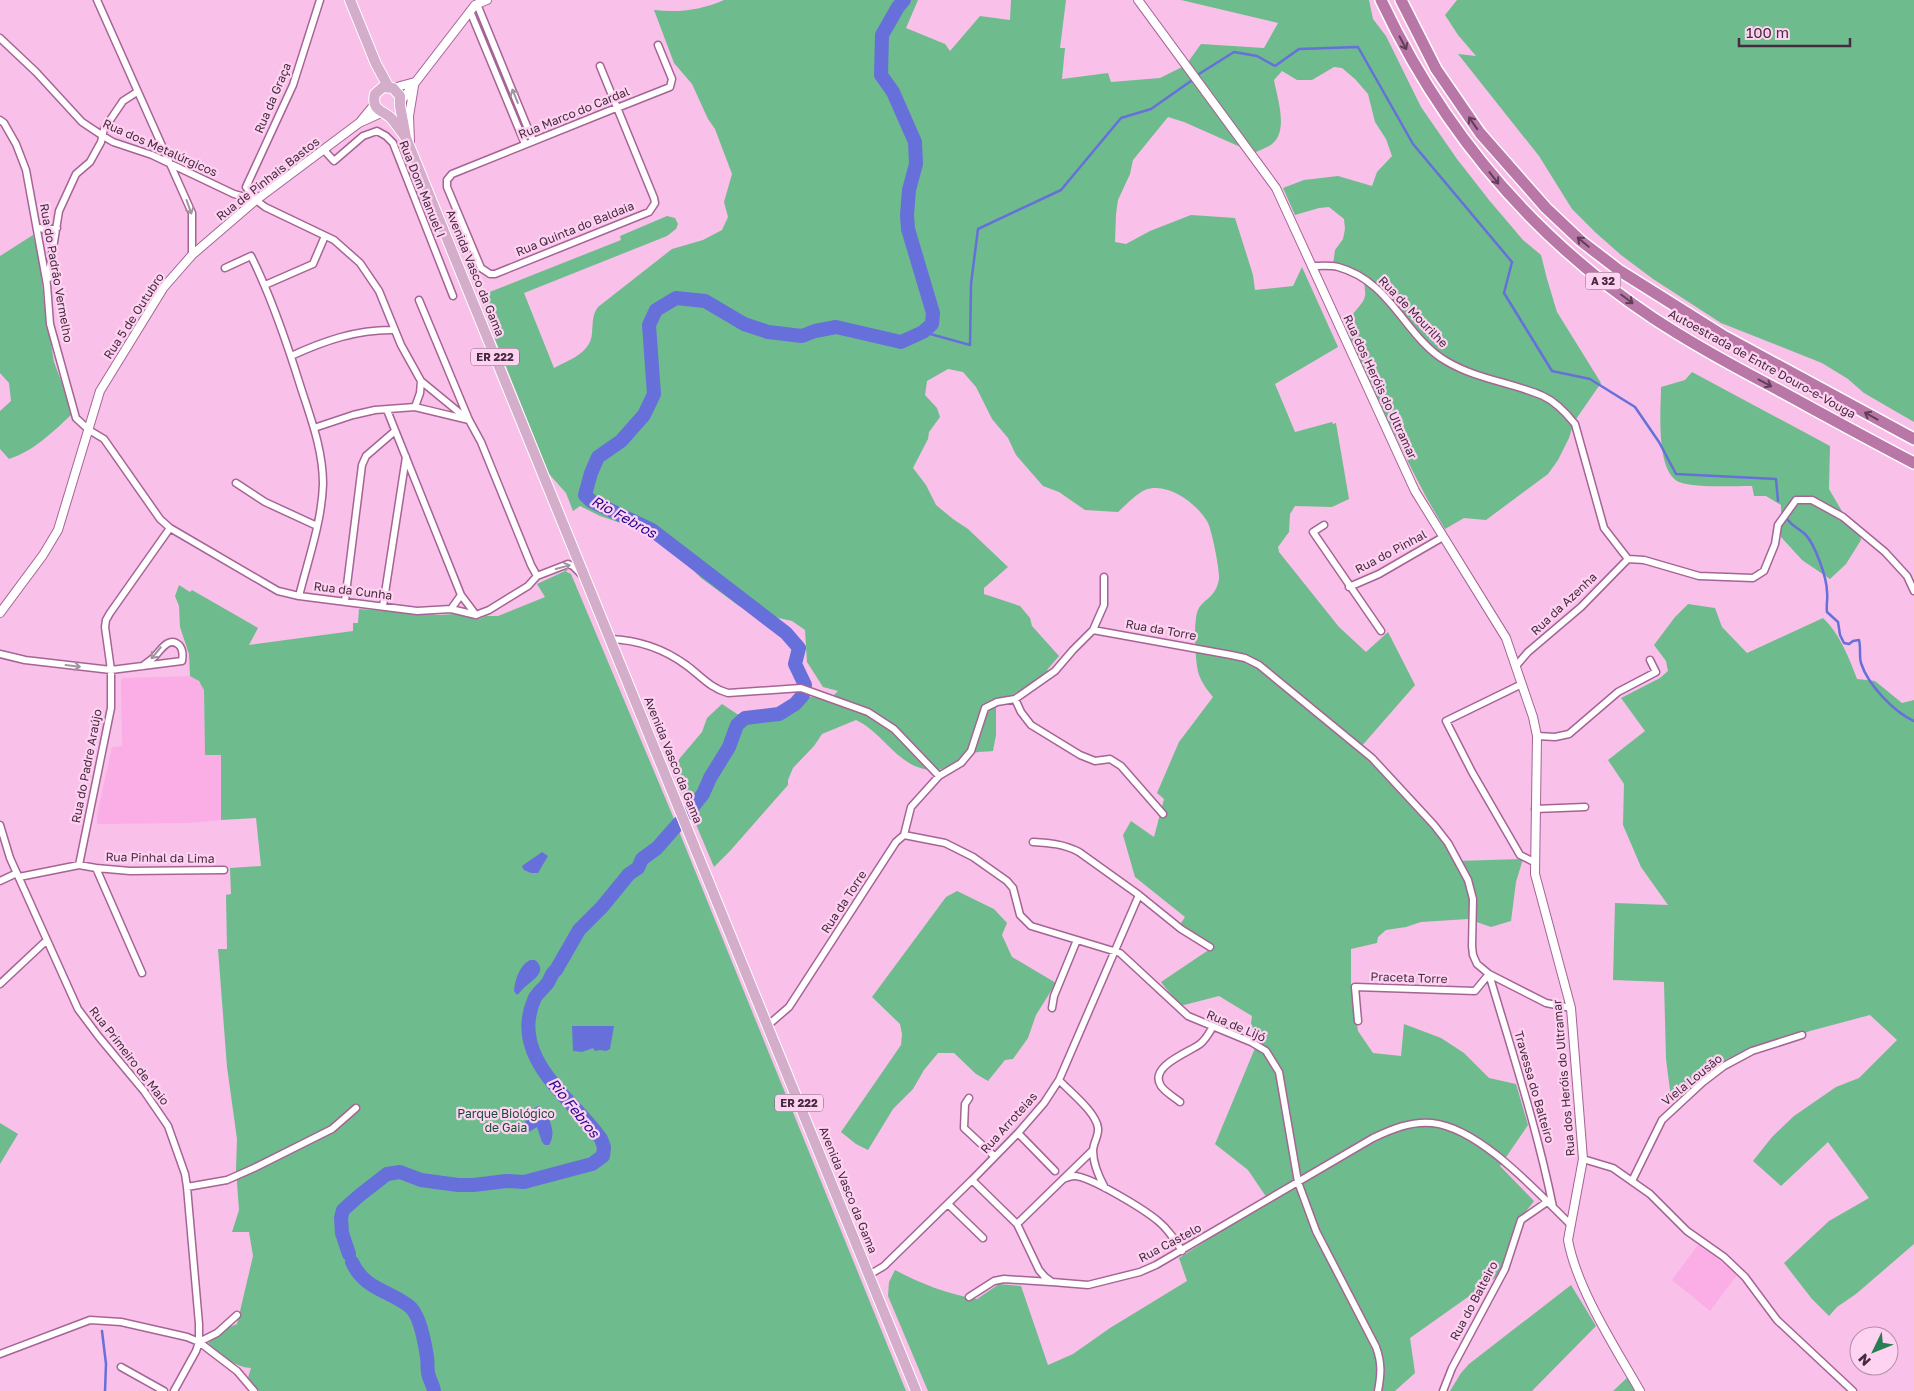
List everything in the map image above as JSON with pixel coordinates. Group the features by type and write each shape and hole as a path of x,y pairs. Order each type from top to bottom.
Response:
{"highway":[{"name":"Autoestrada de Entre Douro-e-Vouga","path":"1381,0 1422,78 1470,148 1502,188 1570,254 1652,318 1698,346 1914,464"},
{"name":"Autoestrada de Entre Douro-e-Vouga","path":"1401,0 1436,69 1480,133 1546,208 1581,241 1620,271 1722,334 1914,439"}],"main road":[{"name":"Avenida Vasco da Gama","path":"350,0 386,88"},
{"name":"Avenida Vasco da Gama","path":"406,138 380,110 375,94 386,88 398,91 406,138 916,1391"},
{"path":"380,110 396,111 400,104"}],"street":[{"path":"97,0 192,213 192,255"},
{"name":"Rua da Graça","path":"256,200 246,187 293,85 320,0"},
{"path":"400,104 470,11 477,4 487,0"},
{"name":"Rua dos Heróis do Ultramar","path":"1138,0 1276,188 1415,491 1506,638 1533,717 1537,736 1534,862 1538,888 1571,1008 1582,1159 1568,1240 1581,1283 1640,1391"},
{"path":"477,4 533,141"},
{"path":"470,11 526,144"},
{"name":"Rua dos Metalúrgicos","path":"0,38 36,72 82,122 103,136 170,163 234,194 256,200 266,207 334,240 360,263 379,291 395,330 421,381"},
{"name":"Rua Marco do Cardal","path":"447,180 452,174 670,87 672,79 658,45"},
{"name":"Rua Quinta do Baldaia","path":"447,180 448,187 481,268 490,274 495,274 649,212 655,203 654,198 600,66"},
{"path":"386,88 415,82"},
{"path":"410,148 410,116 415,82"},
{"path":"47,285 59,212 76,174 90,162 101,142 104,129 123,101 137,92"},
{"name":"Rua de Pinhais Bastos","path":"192,255 256,200 359,123 380,110"},
{"name":"Rua do Padrão Vermelho","path":"0,120 16,144 26,170 47,285 50,324 76,418 89,430 104,439 160,519 170,528"},
{"name":"Rua Dom Manuel I","path":"324,150 334,161 363,136 377,131 393,143 453,296"},
{"path":"37,227 46,230 57,228"},
{"path":"266,285 313,264 325,236"},
{"name":"Rua 5 de Outubro","path":"0,613 43,555 58,530 100,391 164,287 192,255"},
{"path":"225,268 251,256 266,285 291,356 322,459 323,486 316,526 298,596"},
{"name":"Rua de Mourilhe","path":"1312,266 1338,266 1366,279 1395,308 1428,348 1446,361 1474,375 1545,397 1575,424 1604,528 1628,559"},
{"path":"419,300 469,420 482,442 537,576"},
{"path":"291,356 326,340 360,332 395,330"},
{"path":"421,381 469,420"},
{"path":"416,407 421,381"},
{"path":"314,428 353,415 416,407 469,420"},
{"path":"387,410 461,595 476,615 528,586 537,576 568,564 585,577"},
{"path":"345,601 362,465 366,456 395,431"},
{"path":"383,606 406,456"},
{"path":"402,483 414,478"},
{"path":"236,483 265,502 316,526"},
{"path":"1628,559 1644,560 1699,576 1753,578 1764,571 1775,544 1778,525 1796,500 1812,500 1843,517 1885,552 1907,576 1914,592"},
{"path":"1324,525 1313,532 1381,631"},
{"name":"Rua da Cunha","path":"170,528 278,591 298,596 417,611 451,609 476,615"},
{"name":"Rua do Padre Araújo","path":"78,865 111,708 106,620 170,528"},
{"name":"Rua do Pinhal","path":"1349,586 1379,574 1443,537"},
{"name":"Rua da Azenha","path":"1516,666 1528,652 1581,607 1628,559"},
{"path":"1094,630 1104,605 1104,577"},
{"path":"451,609 461,595"},
{"name":"Rua da Torre","path":"768,1026 789,1007 896,842 904,835 911,807 939,776 961,763 971,751 985,708 997,702 1015,698 1055,671 1094,630 1245,658 1259,665 1372,758 1434,825 1448,843 1468,880 1473,899 1473,955 1478,964 1489,974 1546,1003 1571,1008"},
{"path":"610,639 638,642 653,647 687,666 702,680 722,692 804,689 868,712 881,719 906,740 939,776"},
{"path":"0,654 25,660 110,670 143,666 182,661 181,648 177,643 172,642 163,645 154,658 143,666"},
{"path":"1537,736 1555,737 1570,734 1618,692 1656,672 1650,660"},
{"path":"1522,684 1446,721 1472,772 1520,855 1534,862"},
{"path":"1015,698 1020,712 1031,725 1080,755 1095,761 1110,759 1121,766 1163,814"},
{"path":"1535,810 1585,807"},
{"name":"Rua Primeiro de Maio","path":"0,825 18,875 78,1009 144,1091 168,1126 185,1174 187,1187 200,1324 199,1342"},
{"name":"Rua de Lijó","path":"904,835 945,843 974,857 1006,881 1012,888 1020,915 1025,922 1039,930 1113,951 1126,958 1188,1016 1212,1028 1259,1046 1266,1051 1278,1072 1298,1182 1319,1239 1381,1360 1378,1391"},
{"path":"1033,842 1056,843 1068,846 1139,895 1181,929 1210,947"},
{"name":"Rua Pinhal da Lima","path":"0,881 18,875 78,865 130,871 224,870"},
{"name":"Rua Pinhal da Lima","path":"96,868 142,973"},
{"name":"Rua Arroteias","path":"869,1275 884,1266 948,1204 1018,1133 1044,1103 1059,1080 1113,951 1139,895"},
{"path":"0,984 47,940"},
{"path":"1052,1008 1054,996 1077,940"},
{"name":"Praceta Torre","path":"1358,1022 1354,987 1475,991 1489,974"},
{"name":"Travessa do Balteiro","path":"1489,974 1544,1162 1550,1205"},
{"path":"1180,1102 1161,1086 1160,1074 1164,1067 1175,1058 1201,1043 1212,1028"},
{"name":"Viela Lousão","path":"1632,1181 1662,1120 1703,1082 1724,1066 1752,1051 1802,1035"},
{"path":"1059,1080 1092,1114 1096,1122 1098,1129 1093,1150 1097,1171 1105,1188"},
{"path":"969,1098 966,1104 964,1128 994,1156"},
{"path":"187,1187 227,1180 254,1168 332,1129 356,1108"},
{"name":"Rua Castelo","path":"969,1297 994,1281 1004,1279 1076,1285 1100,1283 1147,1269 1182,1251 1346,1153 1392,1129 1419,1123 1433,1123 1465,1135 1481,1145 1505,1162 1571,1225"},
{"path":"1018,1133 1055,1171"},
{"path":"1018,1224 1093,1150"},
{"path":"1582,1159 1607,1165 1632,1181 1650,1194 1687,1231 1724,1257 1746,1277 1777,1320 1853,1391"},
{"path":"1063,1179 1073,1176 1089,1179 1105,1188 1157,1220 1166,1228 1182,1251"},
{"path":"972,1180 1018,1224 1039,1270 1052,1282"},
{"path":"948,1204 983,1238"},
{"name":"Rua do Balteiro","path":"1443,1391 1452,1368 1505,1269 1521,1220 1550,1205"},
{"path":"174,1391 199,1342 217,1333 237,1315"},
{"path":"0,1354 90,1320 121,1322 186,1337 199,1342 237,1371 254,1391"},
{"path":"121,1367 164,1391"}],"shaded area":[{"path":"193,676 204,689 205,755 221,754 221,820 189,823 97,824 97,815 112,747 122,746 121,680 124,678"},
{"path":"542,852 548,856 538,873 524,870 522,866"},
{"path":"530,960 535,960 539,964 540,971 536,978 517,995 514,991 517,978 520,970"},
{"path":"572,1026 614,1026 610,1049 595,1051 593,1048 582,1052 573,1051"},
{"path":"538,1106 540,1107 538,1118 540,1119 544,1112 547,1113 551,1125 552,1137 549,1145 545,1145 542,1142 537,1127 529,1132 524,1125 530,1111"},
{"path":"1698,1245 1737,1275 1710,1311 1672,1280"}],"green space":[{"path":"724,0 918,0 906,28 945,44 950,51 980,16 1010,20 1011,0 1066,0 1060,48 1065,48 1062,79 1108,73 1111,82 1160,78 1186,65 1201,44 1264,48 1278,23 1181,0 1369,0 1373,19 1386,36 1421,107 1457,159 1489,200 1523,240 1541,255 1557,312 1601,383 1574,422 1569,438 1558,460 1548,474 1486,520 1464,518 1445,529 1417,480 1347,339 1346,326 1351,316 1364,300 1365,293 1364,281 1333,265 1335,250 1343,239 1344,219 1329,207 1295,215 1283,188 1304,180 1338,176 1372,186 1377,172 1392,156 1386,139 1375,122 1368,94 1355,79 1342,68 1334,67 1312,80 1297,80 1282,71 1274,80 1279,104 1280,131 1272,144 1254,153 1184,122 1168,117 1133,160 1130,174 1118,200 1116,214 1115,242 1126,244 1150,231 1191,215 1235,218 1253,275 1255,290 1293,286 1302,267 1338,347 1275,384 1295,432 1332,422 1333,424 1336,423 1349,499 1332,507 1295,506 1290,514 1289,532 1278,547 1279,552 1339,627 1366,652 1388,632 1415,685 1360,748 1446,840 1456,861 1523,859 1516,882 1511,921 1491,927 1468,919 1421,922 1406,927 1386,930 1378,937 1377,943 1351,949 1351,983 1358,1031 1373,1053 1401,1056 1404,1024 1441,1038 1464,1053 1489,1078 1516,1084 1528,1125 1500,1166 1534,1201 1514,1231 1499,1275 1410,1338 1415,1373 1395,1391 928,1391 888,1296 889,1282 895,1270 935,1288 977,1299 999,1284 1021,1286 1048,1365 1073,1354 1110,1328 1187,1281 1179,1258 1269,1201 1248,1170 1215,1144 1258,1041 1251,1023 1252,1016 1219,996 1180,1006 1161,982 1213,947 1179,926 1185,917 1135,877 1123,835 1131,821 1154,837 1164,799 1157,793 1179,742 1213,697 1199,675 1196,662 1195,632 1198,610 1217,585 1219,579 1218,568 1214,542 1208,523 1197,509 1181,496 1172,491 1154,488 1138,494 1118,512 1085,510 1059,492 1043,486 1016,455 1008,438 992,419 976,387 963,372 948,369 927,381 925,395 937,408 940,417 929,432 928,439 913,468 926,485 936,505 968,529 1008,567 984,588 984,594 1020,606 1030,618 1032,626 1059,656 1047,670 1049,672 1008,698 996,708 996,735 993,751 974,753 938,770 920,768 910,763 875,733 856,720 822,734 814,746 793,768 788,785 714,867 673,770 680,758 702,732 707,718 722,704 737,714 770,714 789,708 803,696 830,699 838,691 823,687 807,662 805,630 792,621 756,613 739,606 701,578 680,557 652,538 580,506 573,511 566,493 549,474 489,324 482,295 621,240 620,236 667,216 675,218 678,224 676,229 667,236 524,293 554,368 572,359 588,346 591,340 594,316 598,307 672,249 703,240 722,230 728,217 724,202 732,174 715,129 708,119 692,84 674,63 654,10 690,10"},
{"path":"1457,0 1914,0 1914,422 1864,393 1848,379 1822,363 1721,323 1653,279 1621,255 1595,232 1572,209 1539,156 1458,54 1476,56 1458,35 1445,15"},
{"path":"33,235 40,261 44,302 54,362 73,413 35,446 9,459 0,449 0,411 11,401 9,383 0,373 0,256"},
{"path":"1692,372 1830,446 1829,489 1843,513 1858,529 1861,540 1846,564 1830,579 1802,560 1781,537 1781,505 1766,496 1754,496 1752,486 1686,484 1679,482 1671,476 1666,466 1661,439 1661,387 1685,380"},
{"name":"Parque Biológico de Gaia","path":"565,571 571,574 672,814 906,1391 259,1391 248,1378 251,1368 233,1363 208,1343 227,1328 237,1324 253,1256 249,1232 232,1232 239,1210 236,1169 237,1139 227,1067 218,949 227,949 226,895 231,894 230,868 261,866 256,818 221,820 221,755 205,755 204,690 199,681 190,676 189,654 180,627 179,606 175,596 179,585 190,592 192,590 258,628 249,645 353,631 353,623 358,623 359,609 439,615 455,614 479,619 486,616 498,616 545,597 537,584"},
{"path":"1688,604 1715,608 1722,627 1747,653 1823,618 1839,639 1857,679 1875,681 1902,703 1914,700 1914,1244 1856,1294 1837,1307 1829,1316 1812,1299 1784,1263 1829,1221 1869,1198 1828,1142 1781,1186 1753,1161 1772,1137 1794,1116 1836,1087 1859,1078 1897,1040 1870,1015 1810,1031 1727,1059 1708,1073 1687,1098 1671,1098 1666,1059 1664,982 1613,980 1615,903 1668,905 1641,867 1623,825 1624,784 1608,760 1645,731 1621,698 1660,678 1668,671 1666,661 1654,645 1675,617"},
{"path":"957,891 994,909 1007,923 1002,935 1012,957 1056,983 1036,1015 1028,1038 1013,1059 1005,1060 988,1081 976,1074 954,1053 938,1053 924,1070 913,1089 893,1109 868,1150 856,1144 841,1132 901,1045 902,1034 900,1024 872,997 946,897"},
{"path":"0,1123 18,1134 0,1164"},
{"path":"1571,1285 1596,1326 1532,1391 1450,1391 1469,1364"},
{"path":"1629,1376 1636,1391 1613,1391"}],"waterway":[{"name":"Rio Febros","path":"688,813 703,794 710,778 729,747 737,725 745,718 779,714 795,704 803,695 805,685 795,664 799,648 786,633 652,530 591,501 585,495 598,457 621,441 644,415 654,394 649,325 656,310 676,298 705,301 744,324 768,332 802,336 815,331 836,327 901,342 923,332 932,324 933,313 908,229 909,190 916,164 915,142 893,92 881,75 882,35 904,0"},
{"path":"1199,74 1234,52 1257,56 1275,66 1299,49 1358,47 1413,144 1512,262 1504,293 1552,371 1590,379 1635,407 1659,442 1676,474 1776,479 1778,501"},
{"path":"923,332 970,345 971,284 978,229 1061,190 1121,118 1151,109 1191,81"},
{"path":"1787,519 1793,526 1805,534 1816,553 1823,570 1826,586 1827,612 1838,622 1840,635 1844,643 1849,644 1859,640 1861,663 1869,680 1890,704 1914,721"},
{"name":"Rio Febros","path":"349,1254 342,1233 341,1218 343,1210 387,1174 400,1172 421,1180 458,1185 506,1181 524,1182 592,1164 603,1156 604,1147 601,1139 547,1076 537,1059 530,1040 529,1021 535,998 548,983 579,930 602,907 629,874 638,868 642,859 657,848 679,823"},
{"name":"Rio Febros","path":"352,1262 357,1271 370,1284 413,1310 425,1345 428,1373 434,1391"},
{"path":"102,1331 106,1364 105,1391"}]}
